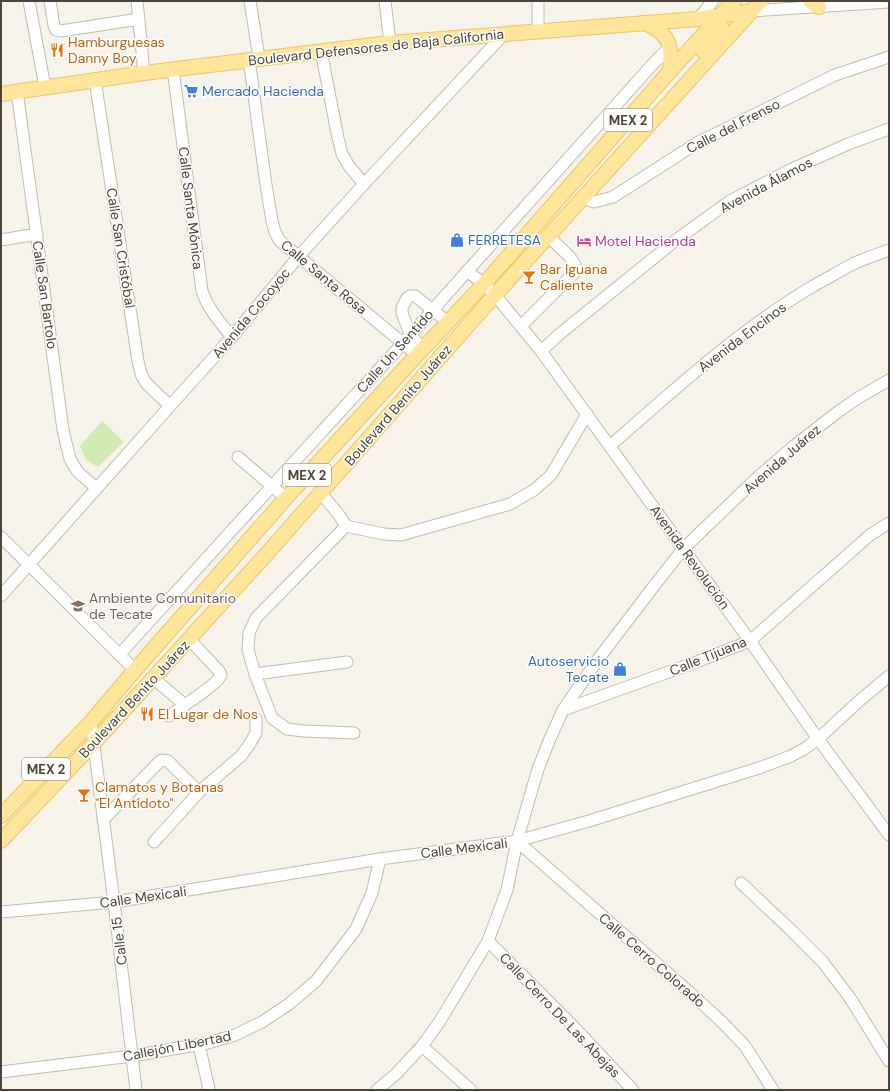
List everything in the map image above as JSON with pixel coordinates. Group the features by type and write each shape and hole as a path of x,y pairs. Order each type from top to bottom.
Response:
{"main road":[{"name":"Boulevard Benito Juárez","path":"1,816 90,722 286,498 484,284 734,1"},
{"name":"Boulevard Defensores de Baja California","path":"1,94 144,72 390,43 719,17 756,6"},
{"name":"Boulevard Benito Juárez","path":"1,841 93,744 263,558 495,295 756,6"},
{"path":"686,84 689,69 692,63 720,31 721,26 719,17"},
{"path":"644,23 659,31 668,42 671,54 670,72"}],"street":[{"path":"29,1 45,87"},
{"path":"50,1 56,30 61,31 139,19"},
{"path":"137,1 144,72"},
{"name":"Calle Santa Rosa","path":"250,1 266,185 275,232 279,240 298,257 403,343 420,352"},
{"path":"385,1 390,43"},
{"path":"538,1 538,31"},
{"path":"698,19 713,1"},
{"path":"756,6 889,2"},
{"name":"Avenida Cocoyoc","path":"1,596 232,337 298,257 504,34"},
{"name":"Calle Un Sentido","path":"119,655 403,343 651,66 670,48"},
{"path":"321,51 342,154 348,166 364,184"},
{"name":"Calle del Frenso","path":"583,198 594,202 613,197 697,143 835,75 889,57"},
{"name":"Calle Santa Mónica","path":"173,69 202,291 211,310 232,337"},
{"name":"Calle San Cristóbal","path":"95,80 138,361 141,374 146,383 170,406"},
{"name":"Calle San Bartolo","path":"17,91 63,430 70,459 77,471 96,488"},
{"name":"Avenida Álamos","path":"541,351 591,308 676,240 730,202 802,164 848,144 889,129"},
{"path":"1,240 36,234"},
{"path":"521,326 575,272 575,265 570,257 548,236"},
{"name":"Avenida Encinos","path":"610,446 682,383 770,313 849,266 889,250"},
{"name":"Avenida Revolución","path":"467,271 495,295 541,351 889,835"},
{"path":"420,352 410,334 402,313 402,308 407,298 410,296 415,296 448,322"},
{"name":"Avenida Juárez","path":"377,1090 396,1074 422,1046 440,1021 488,941 507,890 511,864 538,769 563,710 599,658 683,549 794,446 839,410 889,380"},
{"path":"321,493 346,526 384,534 401,535 510,504 534,490 551,475 587,414"},
{"path":"238,457 286,498"},
{"name":"Calle Tijuana","path":"563,710 699,661 750,640 870,535 889,524"},
{"path":"346,526 256,618 248,633 248,650 255,674 272,718 287,729 354,733"},
{"path":"1,537 134,670"},
{"path":"169,716 212,686 221,675 189,639"},
{"path":"255,674 347,662"},
{"name":"Calle Mexicali","path":"1,912 114,902 380,859 517,841 759,768 791,756 804,749 818,738 858,701 889,676"},
{"path":"153,678 185,705"},
{"path":"154,842 199,792 241,756 256,733 256,719"},
{"name":"Calle 15","path":"90,722 114,902 136,1090"},
{"path":"103,820 158,762 162,760 168,761 199,792"},
{"name":"Calle Cerro Colorado","path":"517,841 722,1022 745,1046 773,1090"},
{"name":"Callejón Libertad","path":"1,1072 132,1056 199,1045 235,1035 262,1022 289,1004 316,981 356,929 372,893 380,859"},
{"path":"741,883 822,961 850,998 889,1061"},
{"name":"Calle Cerro De Las Abejas","path":"488,941 633,1090"},
{"path":"199,1045 209,1089"},
{"path":"422,1046 471,1090"}],"green space":[{"path":"102,421 124,442 98,467 86,460 80,446"}],"place":[{"name":"Hamburguesas Danny Boy","path":"57,50"},
{"name":"Mercado Hacienda","path":"191,91"},
{"name":"FERRETESA","path":"457,240"},
{"name":"Motel Hacienda","path":"584,241"},
{"name":"Bar Iguana Caliente","path":"529,277"},
{"name":"Ambiente Comunitario de Tecate","path":"78,606"},
{"name":"Autoservicio Tecate","path":"620,669"},
{"name":"El Lugar de Nos","path":"147,714"},
{"name":"Clamatos y Botanas \"El Antídoto\"","path":"84,795"}]}
